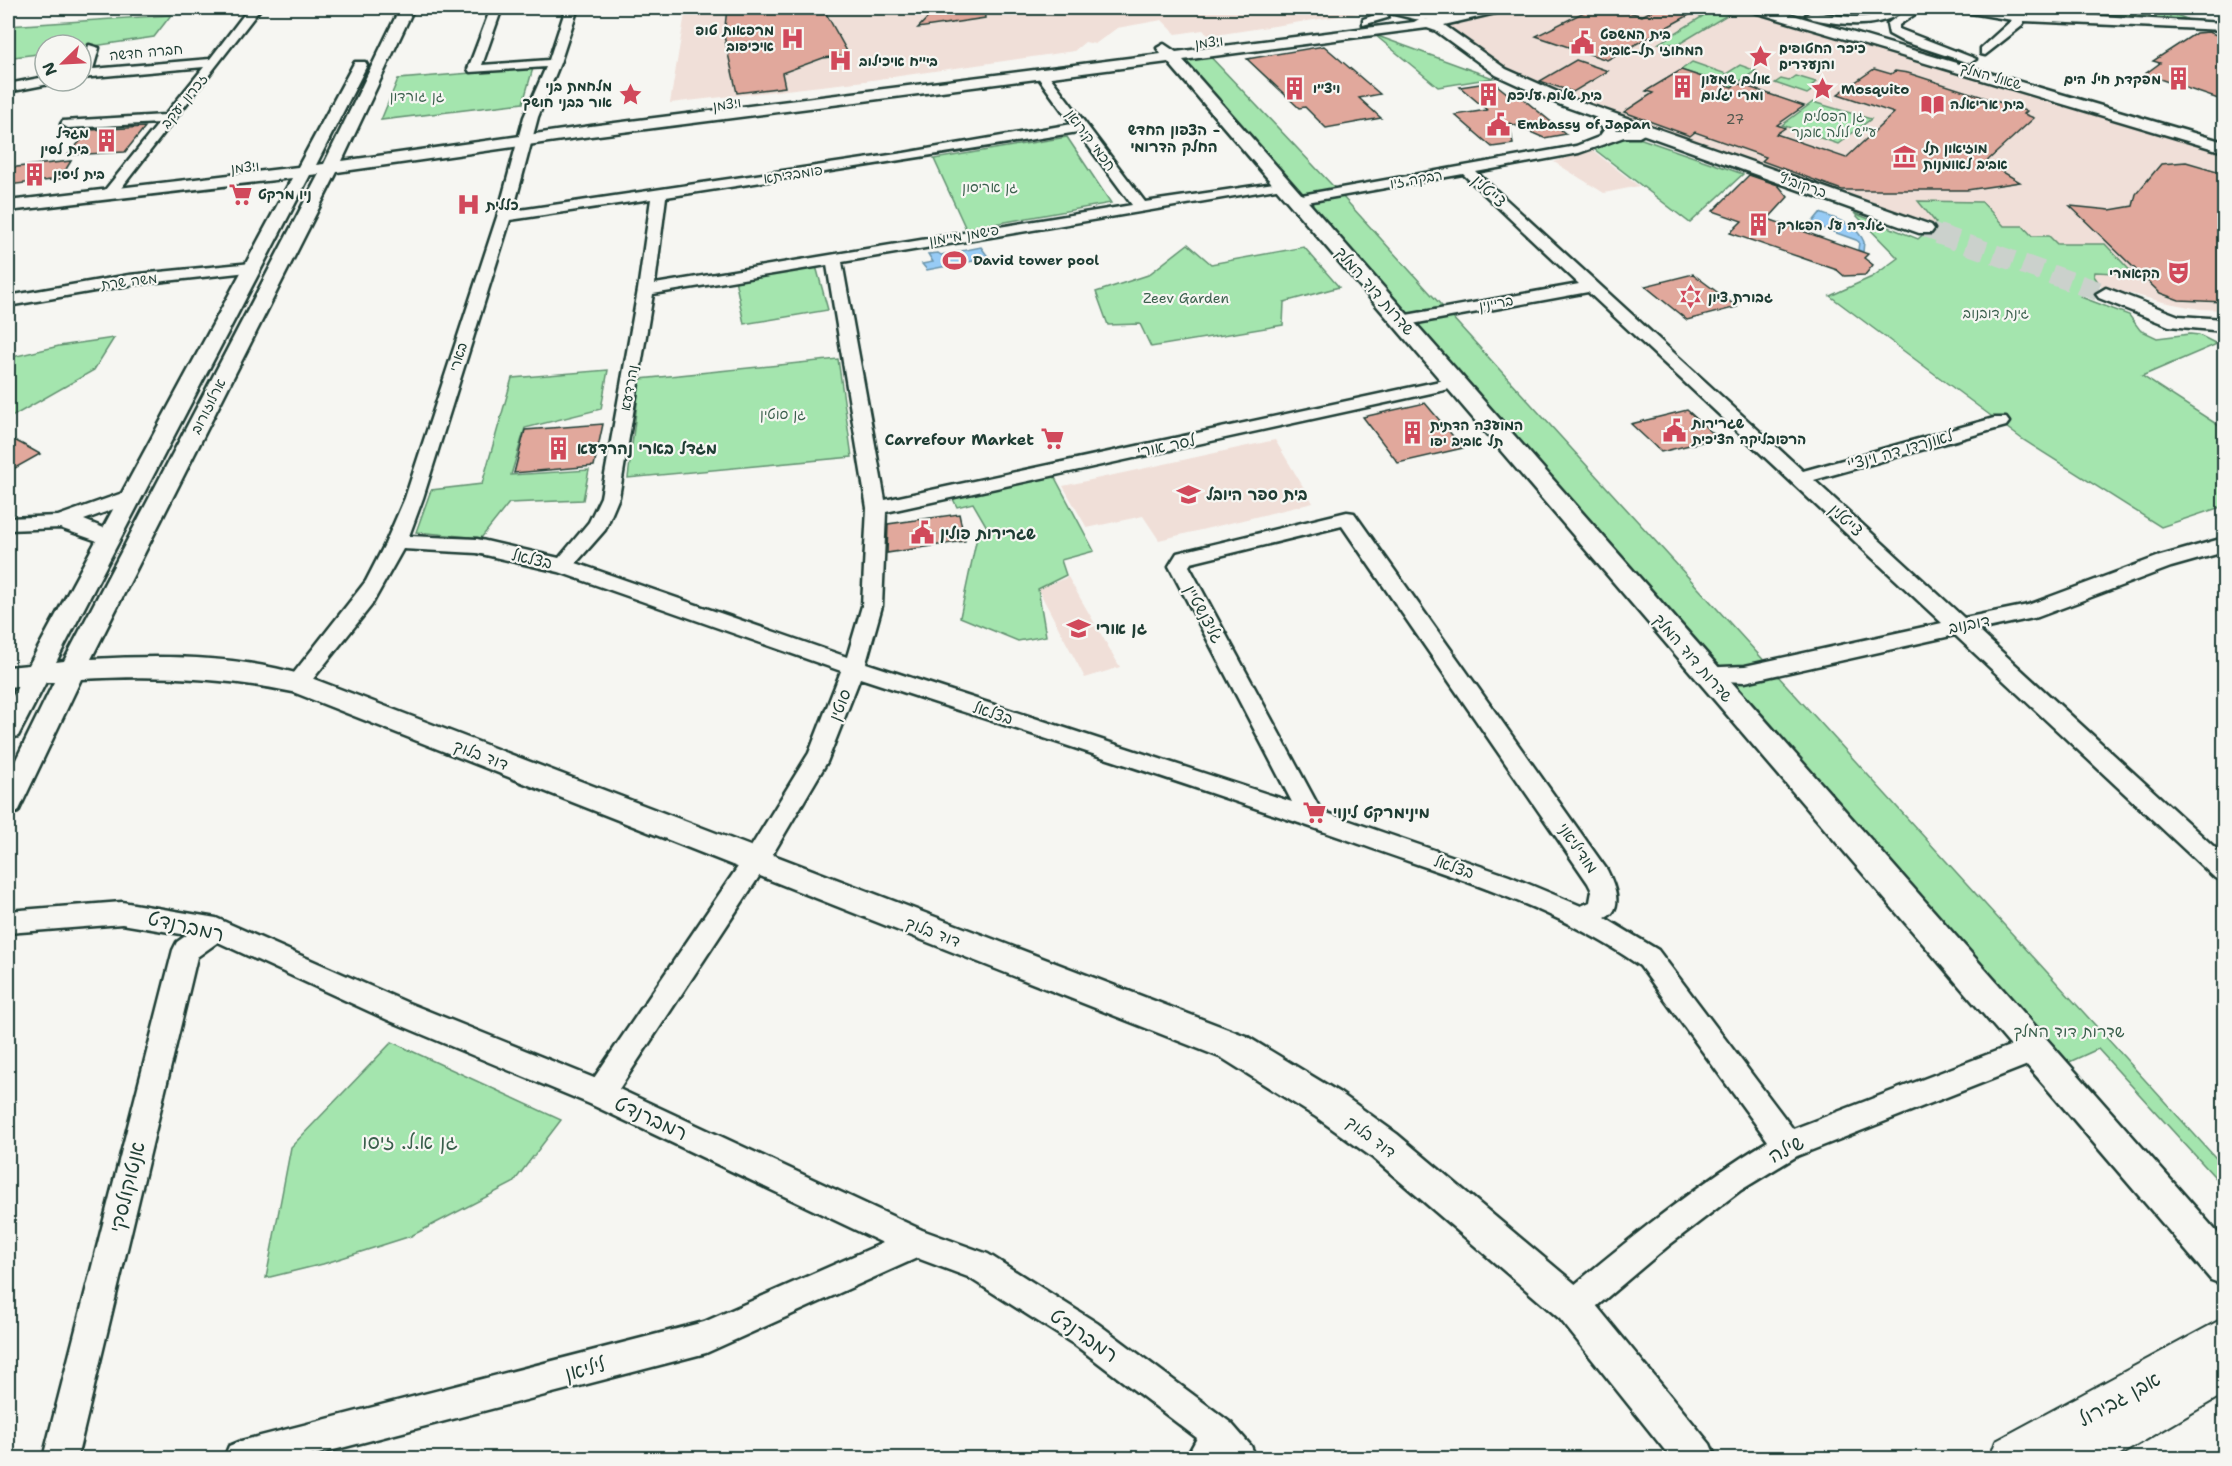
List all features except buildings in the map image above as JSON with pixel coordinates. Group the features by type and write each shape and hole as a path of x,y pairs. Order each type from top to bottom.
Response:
{"main road":[{"name":"אבן גבירול","path":"2013,1458 2224,1340"},
{"name":"אבן גבירול","path":"2071,1458 2224,1369"}],"street":[{"name":"זכרון יעקב","path":"115,187 255,8"},
{"name":"ארלוזורוב","path":"8,804 320,164 407,8"},
{"path":"496,8 474,69 554,63"},
{"name":"בארי","path":"297,683 360,605 381,573 397,542 414,498 504,217 525,137 554,63 572,8"},
{"name":"ויצמן","path":"8,194 115,187 320,164 1041,73 1367,22 1385,12 1415,15 1499,8"},
{"name":"שאול המלך","path":"1756,8 2224,147"},
{"name":"שאול המלך","path":"1787,8 1970,59 2224,138"},
{"path":"1812,15 1864,22 1884,19 1905,8"},
{"path":"1918,8 1893,24 1893,31 1970,59"},
{"path":"1959,8 1995,15 2224,27"},
{"path":"1980,8 2017,16"},
{"name":"ברקוביץ","path":"1385,12 1430,21 1499,70 1621,129"},
{"name":"ויצמן","path":"525,137 860,86 1430,21 1455,12"},
{"path":"1455,12 1458,23 1457,32 1499,70"},
{"path":"1415,15 1430,21"},
{"path":"1984,51 2018,23 2017,16"},
{"name":"ברקוביץ","path":"1430,21 1459,51 1495,74 1561,105 1621,129 1680,143 1925,229"},
{"name":"ארלוזורוב","path":"8,729 252,268 320,164 367,50"},
{"name":"שדרות דוד המלך","path":"1168,52 2033,1050 2224,1267"},
{"name":"חברה חדשה","path":"93,73 214,63"},
{"name":"חכמי קירואן","path":"1041,73 1140,206"},
{"path":"8,88 33,83"},
{"path":"68,124 169,119"},
{"name":"פומבדיתא","path":"504,217 1081,127"},
{"name":"רבקה זיו","path":"1296,200 1579,148 1621,129"},
{"name":"צייטלין","path":"1466,170 2224,871"},
{"name":"פישמן מיימון","path":"646,290 833,257 1282,184"},
{"name":"ויצמן","path":"8,206 115,187"},
{"name":"נהרדעא","path":"563,566 598,525 610,497 646,290 659,194"},
{"name":"סוטין","path":"600,1094 755,862 819,756 855,668 872,606 877,508 833,257"},
{"name":"משה שרת","path":"8,302 129,280 252,268"},
{"name":"בריינין","path":"1401,321 1592,286"},
{"path":"2106,294 2176,322 2221,318"},
{"name":"לסר אורי","path":"877,508 1454,382"},
{"name":"לאונרדו דה וינצ'י","path":"1800,478 2000,422"},
{"path":"60,522 131,496"},
{"name":"גליצנשטיין","path":"1313,818 1179,566 1184,558 1347,518"},
{"name":"מודיליאני","path":"1347,518 1598,877 1604,891 1602,908 1581,918"},
{"path":"8,524 60,522 84,527 109,538"},
{"name":"בצלאל","path":"397,542 477,546 563,566 855,668 1313,818 1500,884 1581,918"},
{"name":"דובנוב","path":"1707,674 1745,674 2031,612 2164,562 2224,545"},
{"name":"דוד בלוך","path":"8,677 73,669 135,666 254,672 297,683 1234,1047 1328,1105 1385,1146 1573,1306 1696,1458"},
{"name":"רמברנדט","path":"8,922 122,913 216,929 397,1011 600,1094 917,1242 977,1265 1076,1328 1220,1451"},
{"path":"1581,918 1626,942 1649,958 1788,1145"},
{"name":"אנטוקולסקי","path":"60,1458 186,950 216,929"},
{"name":"שילה","path":"1573,1306 1666,1228 1731,1180 1788,1145 2033,1050"},
{"name":"ליליאן","path":"241,1458 706,1337 917,1242"}],"shaded area":[{"name":"בי\"ח איכילוב","path":"686,8 1372,8 1372,11 1209,36 1203,30 1176,34 1162,20 1117,28 1095,44 1085,42 1074,51 865,81 670,103"},
{"path":"1409,8 1742,8 2089,109 2195,143 2224,154 2224,310 2200,309 2163,302 2073,279 1562,95 1507,69"},
{"path":"1591,149 1639,186 1604,193 1554,162"},
{"name":"בית ספר היובל","path":"1275,440 1313,503 1159,540 1143,516 1087,528 1063,486"},
{"name":"גן אורי","path":"1068,577 1120,667 1085,678 1038,589"}],"green space":[{"path":"1716,8 1734,11 1679,44 1659,43"},
{"path":"1995,8 2158,8 2187,19 2124,19"},
{"path":"171,15 154,37 93,46 93,33 33,33 33,55 14,57 8,50 8,26"},
{"path":"1375,35 1493,78 1438,87"},
{"name":"שדרות דוד המלך","path":"1205,51 1332,185 2224,1167 2224,1187 2098,1049 2067,1063 1171,56"},
{"path":"1692,62 1726,74 1740,65 1756,71 1718,95 1718,82 1681,70"},
{"name":"גן גורדון","path":"533,68 523,103 381,120 398,79"},
{"path":"1796,76 1816,82 1812,85 1817,87 1807,94 1775,83 1781,79 1789,81"},
{"name":"גן הפסלים ע\"ש לולה אבנר","path":"1813,102 1871,119 1838,144 1782,125"},
{"name":"גן אריסון","path":"1067,137 1111,203 966,229 934,159"},
{"path":"1636,137 1743,174 1690,223 1594,149 1621,139"},
{"name":"גינת דובנוב","path":"1918,201 1982,202 2004,226 2023,226 2032,236 2049,236 2057,244 2105,244 2140,281 2117,273 2095,272 2094,276 2099,283 2095,287 2088,286 2081,297 2129,315 2140,330 2157,338 2190,334 2199,335 2217,344 2142,376 2224,429 2224,506 2161,527 2022,439 1830,296 1872,277 1898,258 1854,213 1918,239 1936,223"},
{"name":"Zeev Garden","path":"1188,244 1211,264 1304,247 1339,287 1284,302 1283,325 1151,347 1140,324 1108,325 1096,292 1148,275"},
{"path":"816,266 828,310 744,324 735,279"},
{"path":"114,338 94,370 8,419 8,358 59,346"},
{"name":"גן סוטין","path":"838,359 852,457 628,478 640,379"},
{"path":"608,370 601,409 525,428 511,475 589,470 583,500 509,503 481,538 416,532 431,490 482,484 512,378"},
{"path":"1053,474 1094,551 1061,560 1066,575 1038,589 1046,636 1018,641 960,617 977,537 991,534 973,503 957,507 951,495"},
{"name":"גן א.ל. זיסו","path":"392,1042 561,1120 513,1183 411,1236 323,1264 266,1278 291,1147"}],"water":[{"path":"1820,213 1851,226 1864,242 1863,252 1858,250 1859,242 1856,240 1811,224"},
{"name":"David tower pool","path":"981,247 989,258 927,270 922,264 933,262 928,254 941,255"}],"tunnel":[{"path":"1925,229 1942,235"},
{"path":"1938,234 2106,294"}],"place":[{"name":"מרפאות טופ איכיפוב","path":"792,38"},
{"name":"בית המשפט המחוזי תל-אביב","path":"1582,42"},
{"name":"כיכר החטופים והנעדרים","path":"1761,56"},
{"name":"בי\"ח איכילוב","path":"841,61"},
{"name":"מפקדת חיל הים","path":"2179,79"},
{"name":"אולם שמעון ומרי יגלום","path":"1683,87"},
{"name":"ויצ\"ו","path":"1295,88"},
{"name":"Mosquito","path":"1823,89"},
{"name":"מלחמת בני אור בבני חושך","path":"630,94"},
{"name":"בית שלום עליכם","path":"1489,95"},
{"name":"בית אריאלה","path":"1932,104"},
{"name":"Embassy of Japan","path":"1499,124"},
{"name":"מגדל בית לסין","path":"107,141"},
{"name":"מוזיאון תל אביב לאומנות","path":"1905,156"},
{"name":"בית ליסין","path":"35,174"},
{"name":"ניו מרקט","path":"240,194"},
{"name":"כללית","path":"468,205"},
{"name":"גולדה על הפארק","path":"1759,225"},
{"name":"David tower pool","path":"955,260"},
{"name":"הקאמרי","path":"2178,273"},
{"name":"גבורת ציון","path":"1690,297"},
{"name":"שגרירות הרפובליקה הצ'כית","path":"1674,431"},
{"name":"המועצה הדתית תל אביב יפו","path":"1412,433"},
{"name":"Carrefour Market","path":"1052,439"},
{"name":"מגדל בארי נהרדעא","path":"559,448"},
{"name":"בית ספר היובל","path":"1188,494"},
{"name":"שגרירות פולין","path":"922,533"},
{"name":"גן אורי","path":"1078,628"},
{"name":"מינימרקט לינוי","path":"1315,812"}],"district":[{"name":"הצפון החדש - החלק הדרומי","path":"1174,138"}]}
